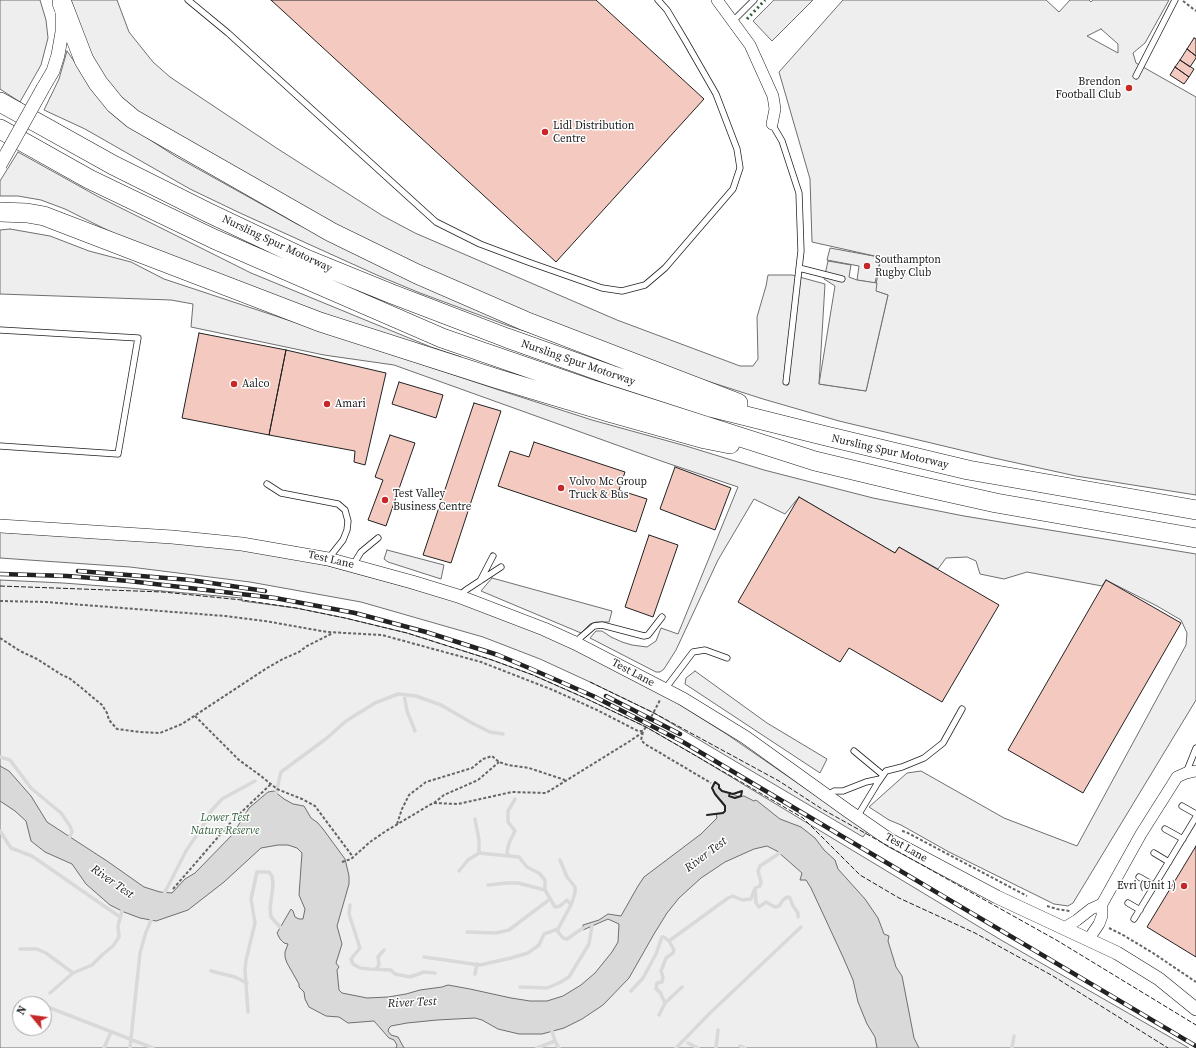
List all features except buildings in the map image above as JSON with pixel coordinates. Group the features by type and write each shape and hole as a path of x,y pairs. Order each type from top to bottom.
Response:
{"highway":[{"path":"61,2 84,60 98,83 114,104 133,119 331,232 417,274 525,321 826,436"},
{"name":"Nursling Spur Motorway","path":"0,102 113,165 209,213 306,258 392,294 611,375 710,407 968,470 1196,510"},
{"name":"Nursling Spur Motorway","path":"0,129 90,179 214,239 442,338 586,388 815,460 911,484 996,502 1196,538"},
{"path":"0,212 27,213 44,216 320,322 505,381 705,439 815,460"}],"street":[{"path":"717,0 750,45 773,96 775,109 772,124"},
{"path":"0,165 43,88 58,55 62,32 61,2"},
{"name":"Test Lane","path":"0,526 172,537 242,544 328,559 458,596 575,643 683,699 745,737 890,840 997,897 1117,953 1159,979 1196,1009"},
{"path":"1088,940 1099,924 1102,916 1102,904 1141,834 1177,777 1191,772"},
{"path":"1064,928 1091,909 1102,904"}],"lane":[{"path":"188,0 228,33 436,222 480,244 528,262 602,288 622,291 645,286 665,268 733,189 740,168 737,149 716,94 667,10 658,0"},
{"path":"733,22 754,0"},
{"path":"1136,76 1175,0"},
{"path":"772,124 782,141 799,193 801,251 786,382"},
{"path":"798,268 842,279"},
{"path":"0,330 138,338 118,454 0,446"},
{"path":"267,484 281,493 338,504 345,510 348,521 347,530 343,540 328,559"},
{"path":"353,565 361,552 378,538"},
{"path":"480,582 493,556"},
{"path":"458,596 500,567"},
{"path":"575,643 594,626 602,625 644,636 648,635 662,617"},
{"path":"664,690 693,652 705,650 727,658"},
{"path":"857,817 886,771 902,767 924,758 943,743 962,709"},
{"path":"1191,772 1196,748"},
{"path":"854,751 882,777"},
{"path":"827,796 834,791 843,791 882,777"},
{"path":"1182,806 1196,814"},
{"path":"1134,919 1196,818"},
{"path":"1165,829 1183,839"},
{"path":"1154,853 1169,862"},
{"path":"1139,877 1155,886"},
{"path":"1128,903 1140,910"}],"path":[{"path":"1181,0 1196,11"},
{"path":"0,601 46,602 225,616 265,621 333,633 387,636 481,662 553,690 638,731 644,731"},
{"path":"0,638 69,678 78,685 102,705 109,720 117,729 160,733 182,724 267,668 333,633"},
{"path":"664,690 641,740 645,744 711,783"},
{"path":"195,716 239,760 277,789 315,806 353,857"},
{"path":"433,803 458,804 512,792 546,793 644,731"},
{"path":"396,825 409,794 426,782 472,768 483,759 492,756 499,762 508,766 529,768 565,780"},
{"path":"342,862 350,860 375,839 444,795 478,780 499,762"},
{"path":"173,889 232,821 271,784"},
{"path":"900,831 906,832 1028,896"},
{"path":"1042,904 1057,909 1070,911 1081,917"},
{"path":"1099,924 1123,934 1196,982"}],"green space":[{"path":"0,0 40,0 46,20 48,38 41,65 20,102 0,89"},
{"path":"69,0 117,0 129,32 153,62 170,77 278,149 383,216 415,233 617,320 740,366 753,366 758,359 757,317 768,275 792,275 825,284 819,384 866,391 888,295 875,291 880,261 875,283 857,280 859,266 827,260 830,248 879,257 812,242 810,179 779,72 843,0 1046,0 1059,12 1070,0 1089,0 1091,2 1093,0 1169,0 1145,43 1133,53 1136,63 1196,97 1196,495 1076,476 994,458 839,421 763,399 679,372 677,376 393,256 141,119 105,86","holes":["1101,29 1118,44 1118,53 1087,36"]},
{"path":"67,51 107,109 138,132 175,156 297,224 534,334 420,293 240,213 190,189 85,129 44,110 59,79"},
{"path":"18,152 97,196 251,273 431,347 461,357 373,332 127,240 65,209 41,200 18,196 0,196 0,181"},
{"path":"10,229 50,236 89,251 131,262 164,279 496,389 592,420 686,446 764,470 873,498 964,516 1196,554 1196,700 1073,903 1068,906 1054,904 949,852 901,825 889,820 869,807 907,773 921,771 1004,818 1077,846 1186,645 1187,633 1181,620 1106,580 1102,586 1027,572 1004,579 980,574 976,561 967,557 946,558 938,569 899,547 895,553 799,497 785,514 754,499 718,560 676,650 664,669 660,672 656,672 590,638 596,631 602,631 622,642 647,647 656,641 661,628 678,634 738,487 394,365 324,355 191,327 193,304 171,300 0,294 0,230"},
{"path":"0,532 178,543 248,550 318,563 469,604 569,645 669,698 728,735 867,831 863,837 654,713 540,659 483,637 361,602 250,582 130,567 0,558"},
{"path":"387,550 444,565 441,579 388,562 384,559"},
{"path":"492,578 612,611 609,622 596,622 590,624 581,633 481,591"},
{"name":"Lower Test Nature Reserve","path":"0,580 63,583 242,598 242,601 296,608 407,633 492,660 533,675 646,727 1001,940 1189,1048 0,1048"},
{"path":"695,671 767,723 827,759 820,773 685,684 686,678"}],"shaded area":[{"path":"774,0 813,0 772,41 753,21"},
{"path":"828,261 851,265 849,277 857,280 877,283 876,291 888,295 866,391 819,384 835,286 824,279"}],"water":[{"name":"River Test","path":"0,766 9,771 31,796 47,822 144,887 160,892 172,893 185,879 195,873 233,834 249,808 268,792 274,791 293,804 304,806 311,818 323,829 345,859 349,876 349,884 337,926 342,944 336,963 339,967 337,970 339,990 342,993 367,998 388,997 448,985 511,998 530,1001 547,1001 563,996 581,985 595,973 612,952 618,942 619,924 608,919 583,930 583,925 599,920 608,914 621,916 644,877 701,834 717,818 716,814 723,813 725,811 725,805 715,794 712,788 715,782 719,785 719,788 722,791 739,797 744,796 754,801 756,800 780,819 801,827 815,838 824,850 835,860 838,869 865,899 878,918 884,934 889,936 888,941 896,967 902,976 914,1038 919,1048 877,1048 875,1037 867,1024 858,1002 853,980 811,888 806,880 800,880 802,873 777,851 767,846 754,849 725,862 701,878 679,898 667,913 629,978 603,1005 582,1019 564,1028 542,1034 519,1034 498,1029 482,1020 475,1018 407,1023 391,1026 389,1028 388,1031 391,1035 398,1037 404,1048 396,1048 397,1045 394,1040 389,1038 374,1021 348,1023 339,1017 326,1016 309,1007 305,999 304,992 299,987 299,984 287,963 285,952 288,944 284,943 280,939 277,933 291,909 295,917 303,919 305,909 299,895 302,853 297,848 288,845 278,845 261,848 224,882 188,910 156,921 140,918 110,905 86,884 72,864 45,852 31,841 26,821 15,811 0,801"}],"waterway":[{"path":"276,793 281,772 327,738 346,721 375,703 398,694 416,696 441,705 490,732 503,734"},
{"path":"404,695 407,711 415,731"},
{"path":"0,757 10,760 31,788 61,813 70,826 72,832 67,842"},
{"path":"163,896 186,851 211,811 222,799 255,781"},
{"path":"509,856 507,852 509,843 515,831 508,822 508,811 515,799"},
{"path":"475,819 479,840 479,853"},
{"path":"0,831 11,848 32,856 120,917"},
{"path":"459,871 468,860 479,853 519,857 527,867 539,873 545,880 545,890 555,907 560,906 567,900 571,905 558,929 558,932 563,938 567,939 583,928"},
{"path":"631,991 643,978 656,954 662,937 669,941 728,898 733,896 742,900 751,899 755,888 760,886 761,882 758,871 760,866 780,853"},
{"path":"560,860 567,877 575,887 575,893 571,905"},
{"path":"248,1012 245,970 255,923 251,899 257,872 269,872 272,876 273,885 270,909 271,917 280,927"},
{"path":"488,885 518,883 545,890"},
{"path":"755,888 756,903 759,907 766,902 775,907 779,906 787,897 790,898 798,913 798,917"},
{"path":"467,932 496,933 509,930 550,899"},
{"path":"350,905 349,914 360,948 351,959 353,964 360,968 391,970 395,974 410,977 424,972 435,973"},
{"path":"20,949 37,949 46,953 73,973 92,965 113,946 119,937 118,926 123,907"},
{"path":"130,1048 140,953 146,932 153,916"},
{"path":"520,987 547,988 569,977 589,944 592,926"},
{"path":"676,1048 711,1012 801,927"},
{"path":"424,957 480,965 528,953 539,945 544,934 558,929"},
{"path":"659,1015 665,1003 660,992 656,989 657,983 662,982 663,977 661,971 666,958 673,953 674,950 669,941"},
{"path":"377,969 379,964 378,957 384,950"},
{"path":"475,974 477,964"},
{"path":"211,971 235,977 247,983"},
{"path":"50,993 73,973"},
{"path":"665,1003 682,987"},
{"path":"52,1009 153,1048"},
{"path":"537,1048 555,1041 551,1028"},
{"path":"716,1048 718,1030"},
{"path":"104,1048 111,1032"},
{"path":"1012,1048 1014,1036"},
{"path":"555,1041 559,1048"},
{"path":"688,1043 698,1048"},
{"path":"740,1046 745,1048"}],"railway":[{"path":"78,571 191,580 265,591"},
{"path":"0,574 67,576 129,581 275,598 355,613 426,632 498,655 593,696 683,742 1196,1046"},
{"path":"606,696 680,734"}],"hedge":[{"path":"747,19 765,0"}],"fence":[{"path":"0,586 163,592 242,600 296,608 407,633 492,660 533,675 646,727 803,818 860,875 899,898 975,933 1053,976 1168,1048"},
{"path":"590,682 654,713 779,781 822,809 1058,941 1196,1025"}],"wall":[{"path":"707,815 723,813 725,811 725,806 712,788 715,782 719,785 719,788 722,791 733,794 742,791 741,796 735,798 729,796 730,793"}],"place":[{"name":"Brendon Football Club","path":"1129,88"},
{"name":"Lidl Distribution Centre","path":"545,132"},
{"name":"Southampton Rugby Club","path":"867,266"},
{"name":"Aalco","path":"234,384"},
{"name":"Amari","path":"327,404"},
{"name":"Volvo Mc Group Truck & Bus","path":"561,488"},
{"name":"Test Valley Business Centre","path":"385,500"},
{"name":"Evri (Unit 1)","path":"1184,886"}]}
